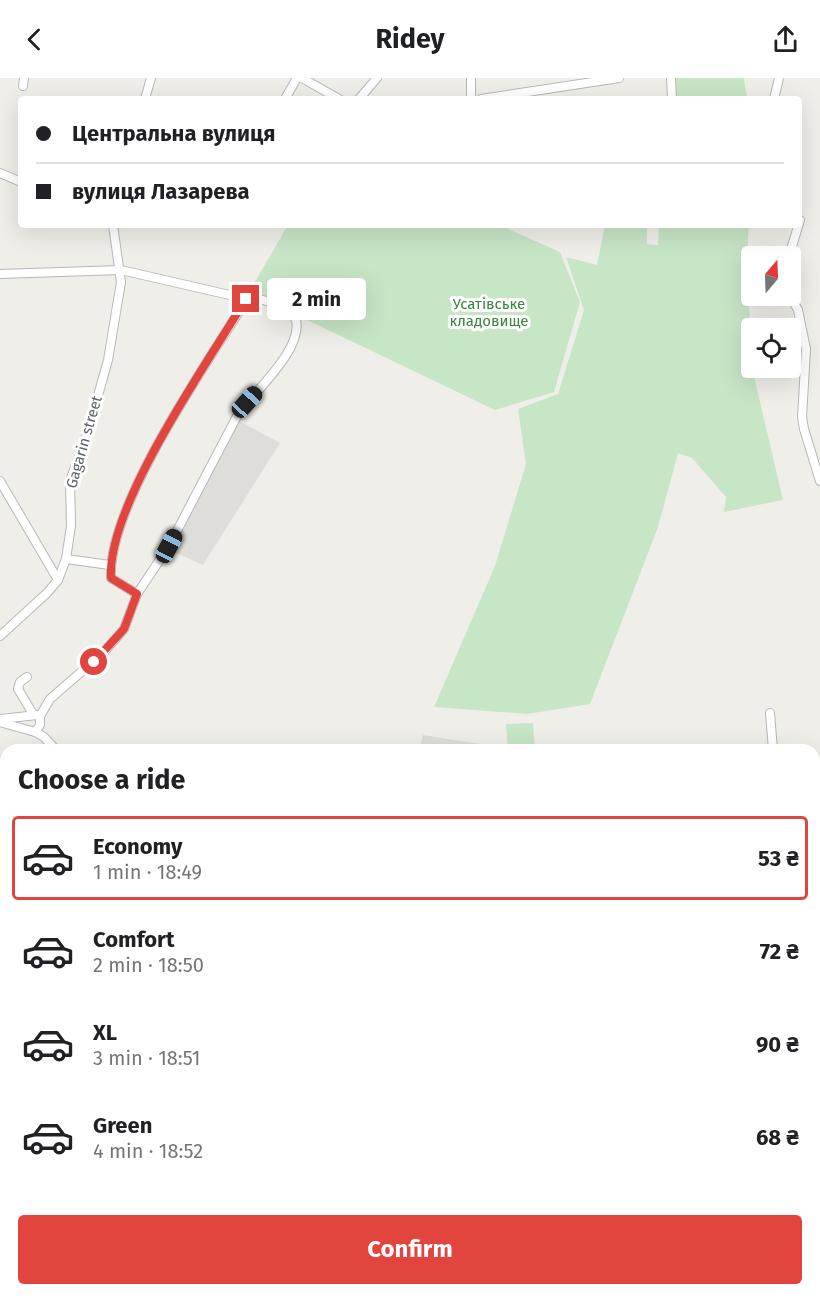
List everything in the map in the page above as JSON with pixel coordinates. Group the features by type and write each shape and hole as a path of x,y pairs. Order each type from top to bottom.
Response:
{"street":[{"path":"146,96 151,78"},
{"path":"287,96 297,78"},
{"path":"302,78 334,96"},
{"path":"362,96 377,78"},
{"path":"471,78 471,96"},
{"path":"501,96 619,78"},
{"path":"671,78 672,96"},
{"path":"775,96 779,78"},
{"path":"0,173 18,181"},
{"name":"Gagarin street","path":"0,636 27,613 58,580 66,559 71,526 70,481 87,435 108,360 122,282 114,228"},
{"path":"790,246 800,228"},
{"path":"0,274 121,270 246,299 256,298 288,311 296,320 296,333 277,372 247,402 236,418 169,546 137,594 129,621 114,642 72,682 56,692 37,715 0,720"},
{"path":"137,594 111,578 110,565 128,508 145,469 246,299"},
{"path":"796,306 806,344 802,417 820,481"},
{"path":"0,481 58,580"},
{"path":"66,559 110,565"},
{"path":"27,677 20,682 18,689 37,715 38,729"},
{"path":"770,713 773,744"},
{"path":"0,720 38,729 51,744"}],"shaded area":[{"path":"239,421 280,443 203,565 172,551 214,465"},
{"path":"423,735 480,744 421,744"}],"green space":[{"path":"674,78 744,78 747,96 675,96"},
{"name":"Усатівське кладовище","path":"286,228 506,228 560,252 580,302 554,392 495,410 249,292"},
{"path":"604,228 647,228 647,244 658,245 659,228 749,228 748,246 741,246 741,306 749,306 750,318 741,318 741,378 754,378 783,500 724,512 726,497 692,458 678,453 658,527 590,704 527,714 434,707 495,566 526,464 518,409 558,394 584,310 566,257 597,265"},
{"path":"533,723 535,744 508,744 506,724"}],"route":[{"path":"94,662 124,629 129,621 137,594 111,578 110,565 113,549 128,508 145,469 246,299"}]}
